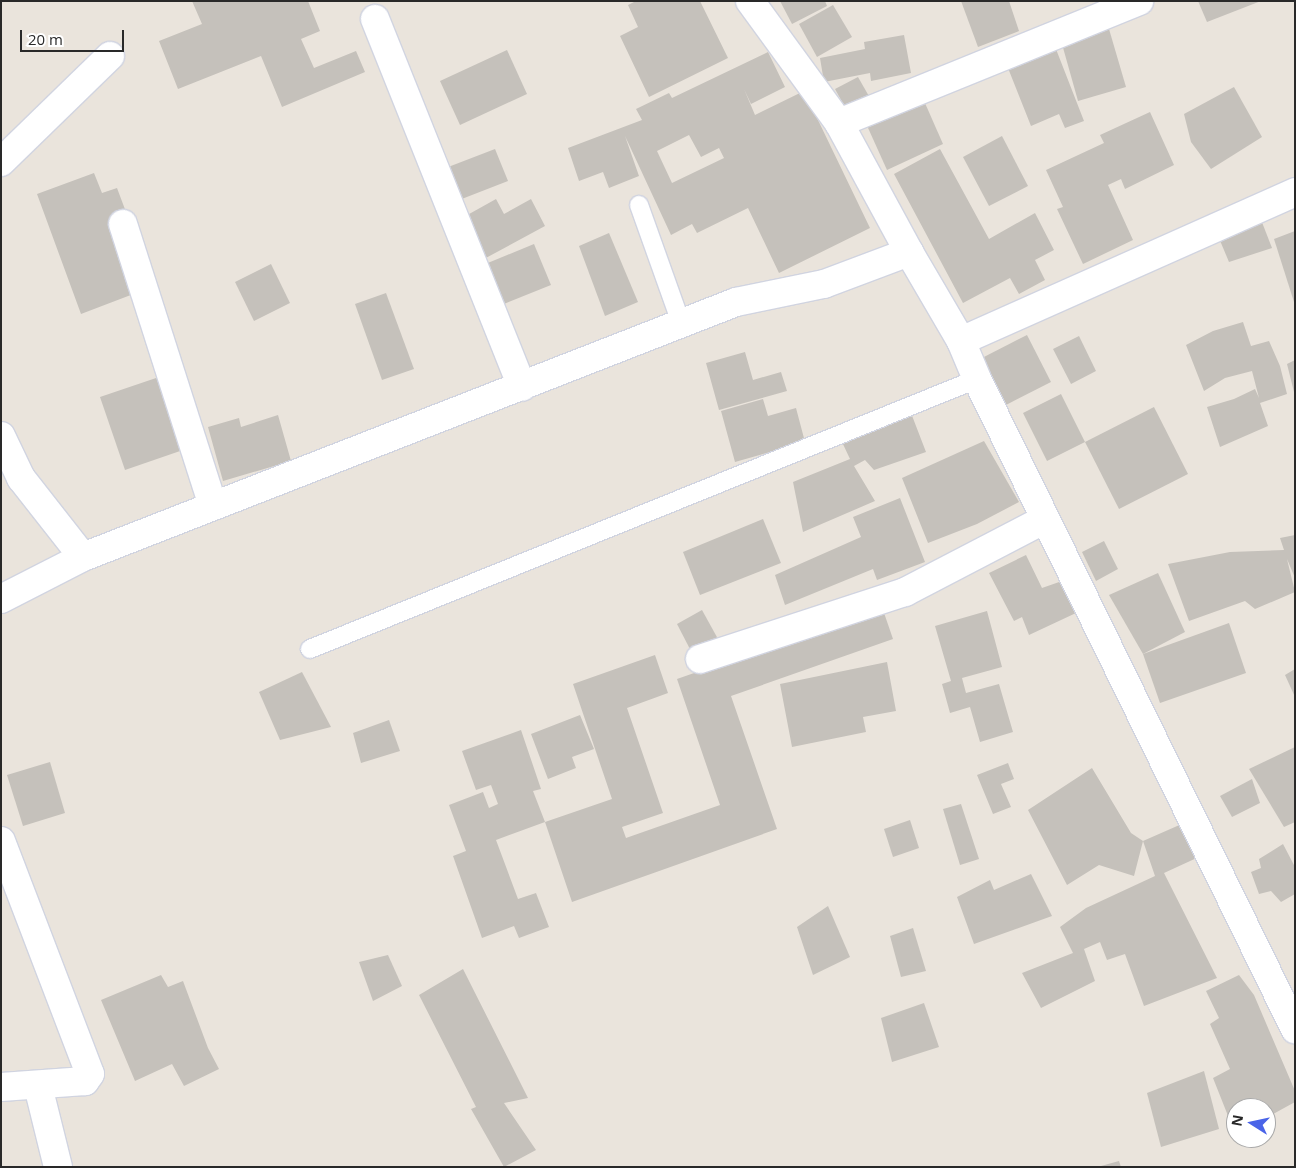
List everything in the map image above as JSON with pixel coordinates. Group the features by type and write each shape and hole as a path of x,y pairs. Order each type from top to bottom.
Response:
{"street":[{"path":"750,1 839,123 909,252 961,341 977,379 1295,1029"},
{"path":"839,123 1139,1"},
{"path":"375,19 522,387"},
{"path":"1,162 110,56"},
{"path":"961,341 1295,192"},
{"path":"123,224 213,506"},
{"path":"1,599 83,557 736,302 824,284 909,252"},
{"path":"1,436 21,478 83,557"},
{"path":"700,659 905,592 1046,519"},
{"path":"1,840 90,1074 85,1081 38,1086 1,1087"},
{"path":"38,1086 58,1167"}],"lane":[{"path":"639,205 682,324"},
{"path":"310,649 977,379"}],"building":[{"path":"192,1 308,1 320,31 301,39 314,68 356,51 365,72 282,107 261,56 178,89 159,41 202,24"},
{"path":"636,1 700,1 728,58 649,97 620,36 638,27 628,5"},
{"path":"780,1 825,1 827,6 792,24"},
{"path":"961,1 1009,1 1019,31 978,47"},
{"path":"1198,1 1261,1 1207,22"},
{"path":"833,5 852,37 817,57 799,24"},
{"path":"1109,29 1126,87 1078,101 1062,44"},
{"path":"904,35 911,73 871,81 870,73 824,82 820,58 865,49 864,42"},
{"path":"1054,44 1084,121 1065,128 1059,114 1031,126 1006,63"},
{"path":"507,50 527,94 460,125 440,81"},
{"path":"768,52 785,87 751,104 744,89 755,115 804,91 870,228 779,273 748,208 697,233 692,224 671,235 625,136 639,176 609,188 603,172 579,181 568,148 642,120 636,109 669,93 672,98","holes":["689,135 701,157 719,148 724,158 672,183 657,151"]},
{"path":"858,77 870,98 847,111 835,89"},
{"path":"1234,87 1262,137 1211,169 1191,142 1184,114"},
{"path":"921,94 943,144 887,170 864,119"},
{"path":"1150,112 1174,165 1125,189 1121,179 1108,185 1133,240 1083,264 1057,209 1063,207 1046,170 1104,143 1100,135"},
{"path":"1002,136 1028,186 989,206 963,157"},
{"path":"495,149 508,181 454,202 443,169"},
{"path":"940,149 989,239 1035,213 1054,250 1035,260 1045,280 1019,294 1010,278 963,303 894,174"},
{"path":"94,173 102,193 117,188 126,212 109,219 136,293 81,314 37,194"},
{"path":"496,199 504,214 531,199 545,226 484,259 462,218"},
{"path":"1258,212 1272,248 1229,262 1216,231"},
{"path":"1295,231 1295,302 1294,302 1274,239"},
{"path":"609,233 638,302 605,316 579,246"},
{"path":"534,244 551,285 494,308 478,267"},
{"path":"271,264 290,303 254,321 235,282"},
{"path":"386,293 414,369 382,380 355,304"},
{"path":"1243,322 1251,346 1269,341 1280,366 1287,394 1260,403 1268,426 1220,447 1207,407 1234,399 1255,389 1259,398 1252,371 1225,378 1204,391 1186,345 1213,331"},
{"path":"1027,335 1051,382 1004,406 980,359"},
{"path":"1079,336 1096,371 1071,384 1053,349"},
{"path":"745,352 753,380 781,372 787,391 719,410 706,363"},
{"path":"1295,360 1295,392 1294,392 1287,364"},
{"path":"159,377 183,450 125,470 100,397"},
{"path":"1061,394 1085,442 1047,461 1023,413"},
{"path":"763,399 768,416 796,408 805,442 735,462 721,411"},
{"path":"1154,407 1188,474 1119,509 1085,442"},
{"path":"911,413 926,452 874,470 865,460 854,466 875,501 803,532 793,482 850,459 842,442"},
{"path":"278,415 291,461 223,481 208,427 239,418 241,427"},
{"path":"984,441 1019,502 977,524 928,543 902,478"},
{"path":"900,498 925,562 877,580 873,569 785,605 775,575 861,537 853,517"},
{"path":"763,519 781,563 700,595 683,552"},
{"path":"1295,535 1295,578 1287,559 1295,592 1255,609 1245,601 1189,621 1168,564 1230,552 1284,550 1280,538"},
{"path":"1104,541 1118,569 1096,581 1082,552"},
{"path":"1026,555 1042,588 1062,581 1076,613 1029,635 1022,617 1014,621 989,573"},
{"path":"1158,573 1185,632 1143,654 1109,595"},
{"path":"882,607 893,639 731,696 777,829 572,902 545,822 612,799 573,684 655,655 668,693 627,708 663,813 622,827 626,838 720,805 677,679"},
{"path":"702,610 718,639 692,653 677,624"},
{"path":"987,611 1002,667 962,678 966,693 999,684 1013,732 980,742 970,707 950,713 942,684 951,681 935,626"},
{"path":"1229,623 1246,673 1160,703 1143,654"},
{"path":"887,662 896,711 863,717 866,732 792,747 780,684"},
{"path":"1295,669 1295,697 1285,675"},
{"path":"302,672 331,727 280,740 259,692"},
{"path":"580,715 594,749 572,757 576,768 548,779 531,734"},
{"path":"389,720 400,751 361,763 353,733"},
{"path":"521,730 541,789 533,791 545,822 496,840 518,899 536,893 549,927 519,938 514,926 482,938 453,856 466,851 449,805 483,792 489,808 498,804 491,785 476,790 462,751"},
{"path":"1295,747 1295,822 1284,827 1249,769"},
{"path":"50,762 65,813 23,826 7,775"},
{"path":"1008,763 1014,779 1001,784 1011,807 993,814 977,775"},
{"path":"1092,768 1131,833 1143,841 1134,876 1099,865 1067,885 1028,810"},
{"path":"1252,779 1260,803 1232,817 1220,796"},
{"path":"961,804 979,859 960,865 943,809"},
{"path":"910,820 919,848 893,857 884,829"},
{"path":"1184,823 1201,856 1164,873 1217,978 1144,1006 1125,954 1107,960 1100,942 1084,949 1095,981 1041,1008 1022,973 1073,953 1060,927 1086,908 1155,876 1143,841"},
{"path":"1283,844 1295,867 1295,894 1281,902 1271,891 1259,894 1251,872 1261,868 1259,859"},
{"path":"1031,874 1052,916 974,944 957,897 990,880 994,890"},
{"path":"828,906 850,957 813,975 797,927"},
{"path":"913,928 926,971 901,977 890,936"},
{"path":"388,955 402,986 373,1001 359,962"},
{"path":"463,969 528,1098 504,1103 536,1150 504,1167 471,1109 476,1107 419,995"},
{"path":"161,975 168,987 183,981 208,1048 219,1069 184,1086 172,1064 135,1081 101,1000"},
{"path":"1239,975 1254,995 1295,1091 1295,1102 1276,1112 1276,1098 1226,1098 1226,1111 1213,1078 1230,1069 1210,1024 1219,1018 1206,991"},
{"path":"924,1003 939,1047 892,1062 881,1018"},
{"path":"1204,1071 1219,1129 1161,1147 1147,1093"},
{"path":"1119,1161 1121,1167 1101,1167 1101,1166"}]}
